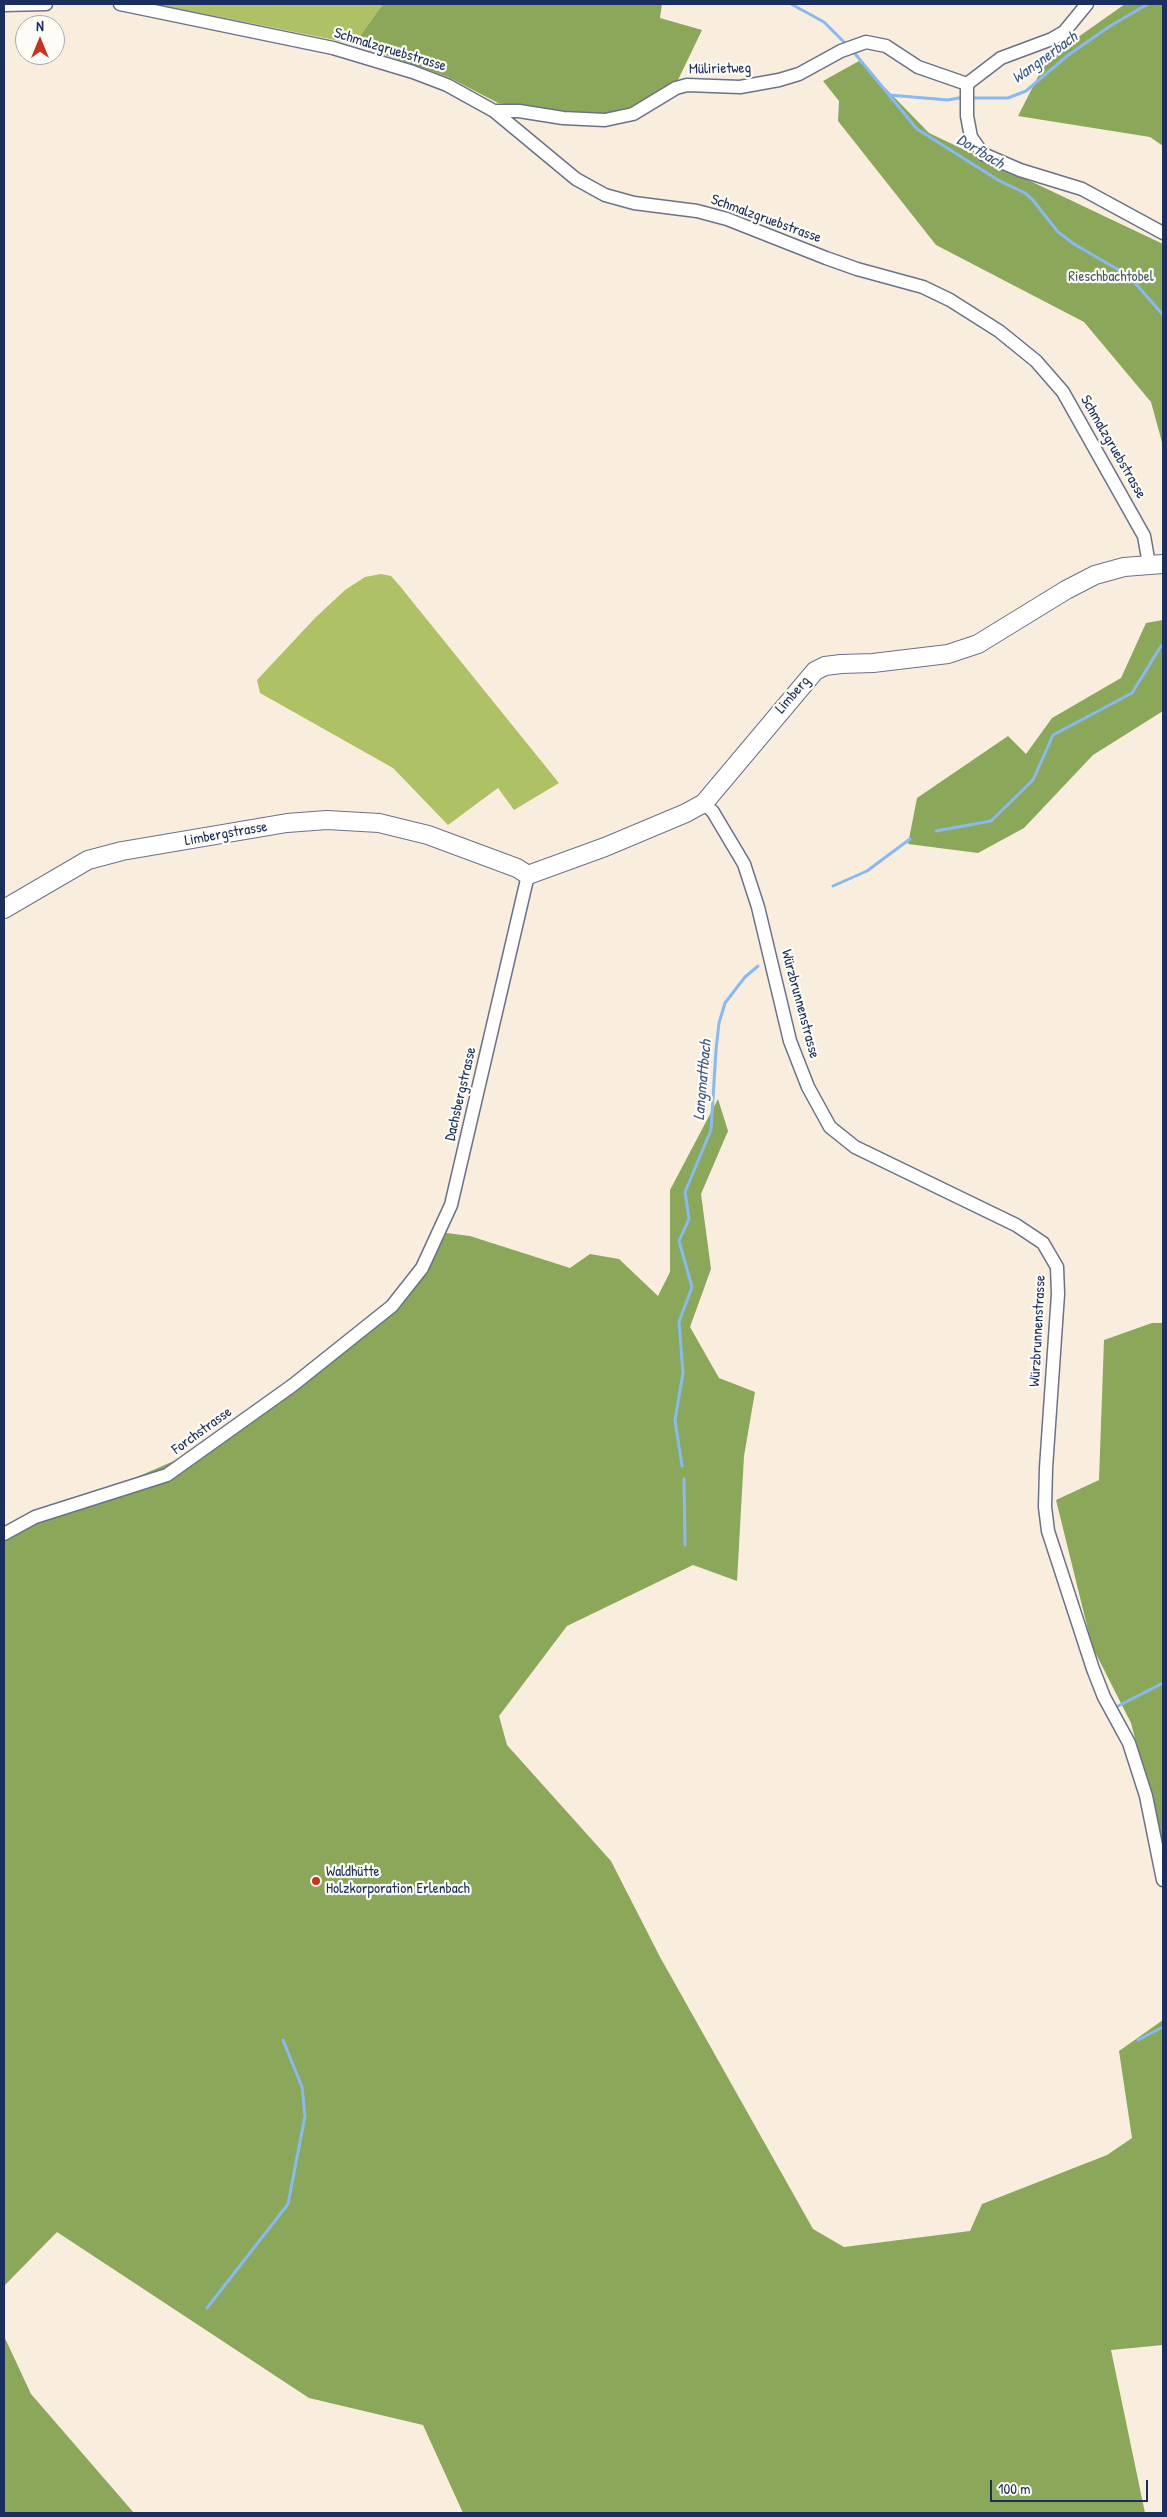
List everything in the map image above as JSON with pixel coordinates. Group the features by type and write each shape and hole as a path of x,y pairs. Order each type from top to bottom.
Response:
{"street":[{"path":"4,5 46,4"},
{"name":"Schmalzgruebstrasse","path":"120,4 333,48 413,72 447,85 494,111 576,179 605,195 634,203 697,211 727,219 857,269 923,288 950,300 999,331 1036,361 1063,392 1144,536 1156,564"},
{"path":"1087,4 1064,32 1052,39 1000,58 967,94 971,137 983,154 1020,170 1082,189 1163,233"},
{"name":"Mülirietweg","path":"494,111 504,110 563,118 605,120 633,114 676,88 687,85 740,87 760,85 799,74 858,44 874,42 886,46 918,67 967,94"},
{"name":"Limberg","path":"528,875 605,847 686,813 704,803 815,671 841,664 873,663 948,654 978,644 1066,590 1096,575 1124,567 1156,564"},
{"name":"Würzbrunnenstrasse","path":"704,803 713,812 744,864 758,907 790,1041 808,1087 830,1127 855,1147 1016,1225 1043,1243 1057,1267 1058,1294 1046,1468 1045,1506 1048,1531 1093,1669 1104,1697 1129,1743 1146,1796 1163,1880"},
{"name":"Limbergstrasse","path":"4,908 88,860 122,851 187,842 287,823 327,820 378,823 428,835 517,868 528,875"},
{"name":"Dachsbergstrasse","path":"392,1306 422,1268 451,1205 528,875"},
{"name":"Forchstrasse","path":"4,1534 35,1517 167,1475 293,1384 392,1306"}],"green space":[{"path":"156,4 383,4 354,44"},
{"path":"383,4 662,4 660,18 702,30 678,80 638,109 580,117 498,103 448,77 354,44"},
{"path":"1125,4 1163,4 1163,146 1150,137 1018,116 1047,59"},
{"name":"Rieschbachtobel","path":"859,61 929,133 1163,244 1163,446 1151,402 1084,322 936,245 838,121 839,101 823,81"},
{"path":"381,574 391,576 399,585 559,783 514,810 498,788 448,825 393,768 260,693 257,680 315,618 345,590 365,577"},
{"path":"1163,620 1163,711 1093,755 1024,828 978,853 908,844 917,798 1008,736 1026,754 1052,718 1121,678 1146,623"},
{"path":"718,1099 728,1131 701,1194 711,1269 690,1327 719,1378 755,1392 744,1456 737,1581 693,1565 567,1626 499,1716 507,1745 611,1861 660,1957 813,2229 844,2247 970,2231 982,2204 1107,2155 1132,2138 1119,2051 1163,2020 1163,2345 1111,2350 1145,2513 463,2513 423,2425 309,2398 57,2232 4,2286 4,1535 199,1450 392,1306 439,1232 470,1236 570,1268 590,1254 619,1259 658,1296 670,1272 670,1190"},
{"path":"1152,1323 1163,1323 1163,1856 1159,1832 1131,1723 1092,1646 1056,1500 1099,1480 1104,1340"},
{"path":"4,2336 31,2394 134,2513 4,2513"}],"waterway":[{"name":"Dorfbach","path":"791,4 824,22 848,46"},
{"name":"Wangnerbach","path":"970,98 1008,98 1026,91 1067,56 1110,26 1148,4"},
{"name":"Dorfbach","path":"852,50 917,129 998,180 1025,193 1058,232 1074,244 1129,276 1163,315"},
{"name":"Wangnerbach","path":"889,95 948,100 964,97"},
{"name":"Langmattbach","path":"936,831 991,821 1033,780 1053,735 1132,693 1161,646 1163,646"},
{"name":"Langmattbach","path":"833,886 867,871 910,839"},
{"name":"Langmattbach","path":"682,1466 675,1420 683,1373 679,1322 692,1287 679,1241 689,1219 685,1192 711,1130 716,1050 719,1023 725,1003 745,977 758,966"},
{"name":"Langmattbach","path":"684,1479 685,1545"},
{"path":"1118,1706 1163,1683"},
{"path":"1138,2040 1163,2027"},
{"path":"207,2308 288,2204 305,2116 302,2087 283,2040"}],"place":[{"name":"Waldhütte Holzkorporation Erlenbach","path":"316,1881"}]}
